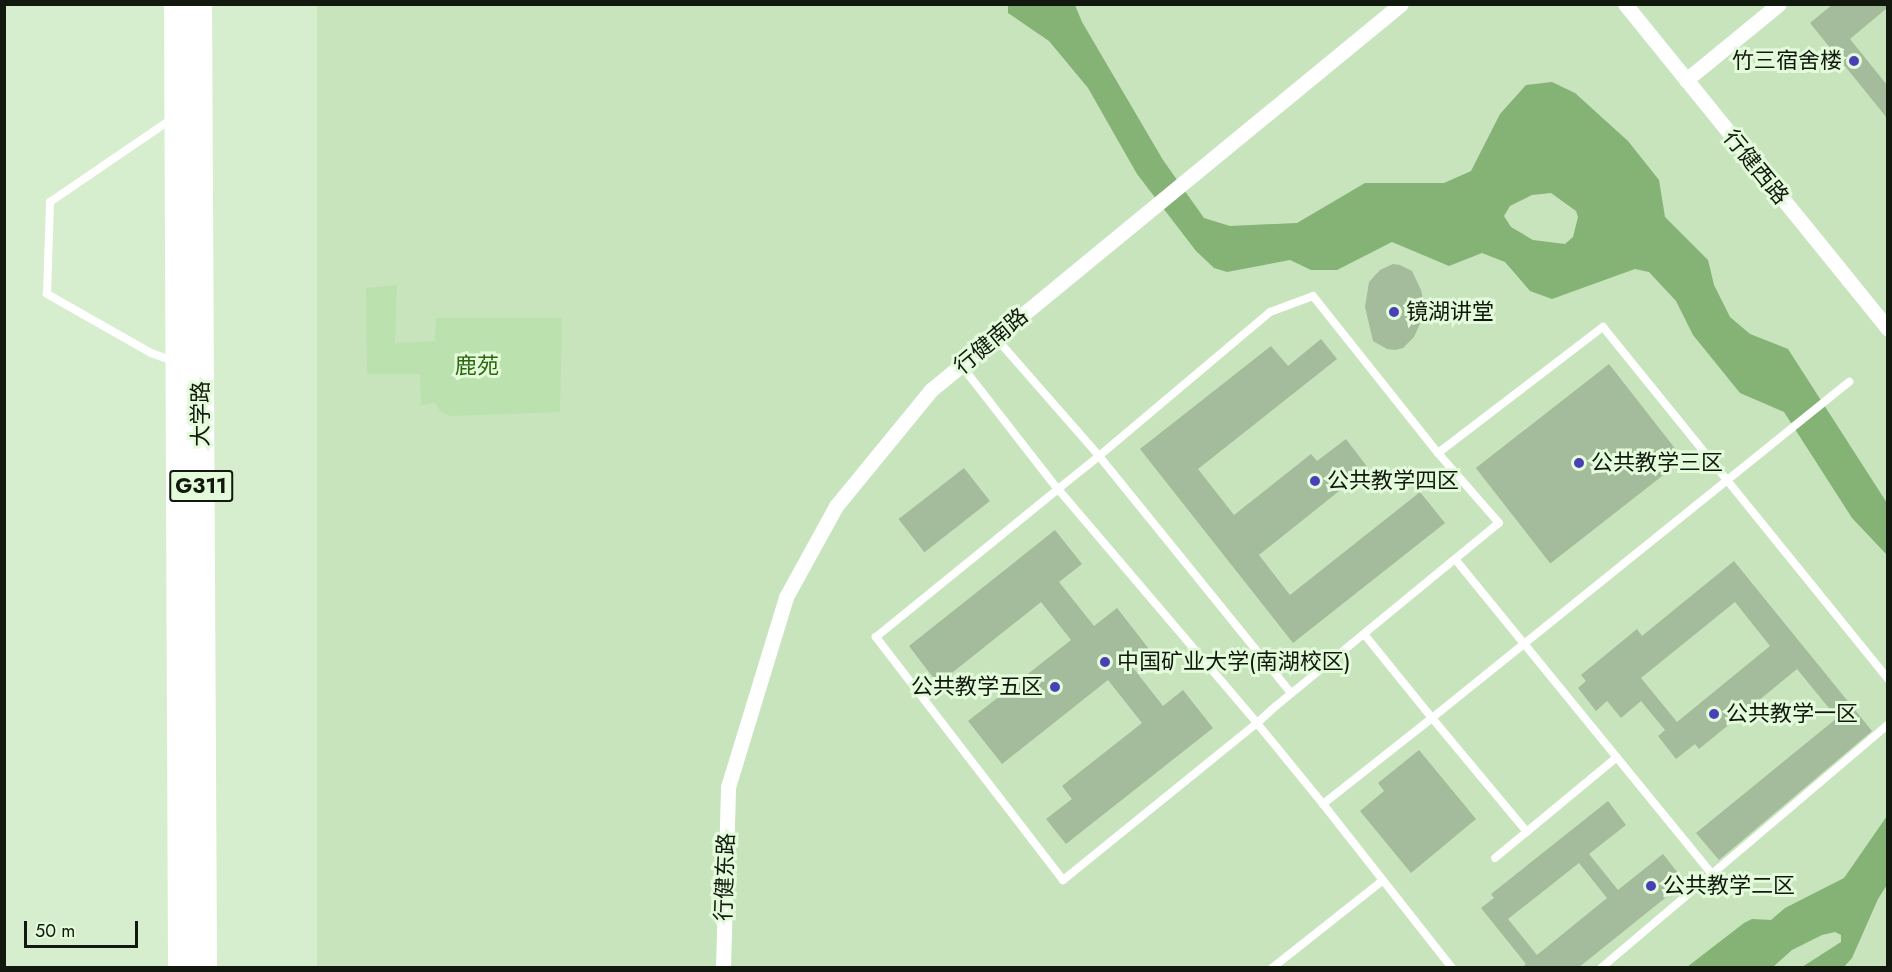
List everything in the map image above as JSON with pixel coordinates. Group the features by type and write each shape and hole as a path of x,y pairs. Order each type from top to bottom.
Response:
{"highway":[{"name":"大学路","path":"177,4 181,968"},
{"name":"大学路","path":"199,4 204,968"}],"street":[{"name":"行健南路","path":"728,787 786,597 836,506 931,390 1401,4"},
{"name":"行健西路","path":"1625,4 1887,329"},
{"path":"1686,80 1779,4"},
{"name":"行健东路","path":"723,968 728,787"}],"lane":[{"path":"177,116 50,202 47,294 151,353 178,363"},
{"path":"1313,296 1438,453 1499,523 1063,880 876,637 1099,456 1270,312 1313,296"},
{"path":"1438,453 1603,327 1887,679"},
{"path":"995,337 1099,456 1291,693"},
{"path":"961,365 1058,489 1323,804 1452,968"},
{"path":"1323,804 1849,382"},
{"path":"1455,559 1712,874"},
{"path":"1364,634 1527,832"},
{"path":"1601,968 1887,725"},
{"path":"1495,858 1617,757"},
{"path":"1272,968 1382,881"}],"shaded area":[{"name":"中国矿业大学(南湖校区)","path":"317,5 1887,5 1887,967 317,967"},
{"path":"1008,5 1075,5 1082,22 1163,160 1204,218 1230,226 1297,223 1365,183 1444,183 1471,171 1500,114 1526,85 1552,82 1575,93 1628,141 1659,180 1665,217 1708,260 1714,285 1730,317 1750,334 1788,349 1887,503 1887,555 1852,518 1784,412 1740,393 1693,335 1676,301 1649,272 1635,269 1552,299 1530,291 1505,262 1482,253 1449,266 1392,242 1337,270 1311,270 1290,260 1227,272 1214,268 1196,251 1137,174 1088,88 1049,41 1008,13","holes":["1551,193 1576,211 1578,217 1573,237 1565,244 1533,240 1511,227 1504,216 1510,206 1532,195"]},
{"path":"1887,816 1887,885 1878,899 1852,958 1844,967 1802,967 1841,942 1841,935 1835,932 1822,935 1792,950 1773,967 1687,967 1744,923 1752,919 1771,920 1785,908 1844,878"}],"green space":[{"name":"鹿苑","path":"397,285 395,343 435,341 436,318 562,318 560,412 450,416 440,411 435,403 421,405 420,374 367,374 366,288"}],"building":[{"name":"竹三宿舍楼","path":"1833,4 1887,4 1887,8 1850,39 1887,85 1887,118 1810,23"},
{"name":"镜湖讲堂","path":"1393,264 1412,271 1424,303 1423,317 1414,337 1403,348 1395,350 1387,349 1373,341 1365,307 1369,282 1380,270"},
{"name":"公共教学四区","path":"1321,339 1337,359 1198,469 1234,515 1311,454 1317,461 1346,439 1368,468 1259,555 1290,595 1420,492 1445,523 1293,643 1140,449 1271,346 1288,366"},
{"name":"公共教学三区","path":"1609,364 1683,459 1550,563 1476,468"},
{"path":"964,468 990,501 924,552 899,519"},
{"name":"公共教学五区","path":"1055,530 1082,564 1059,582 1094,626 1117,608 1149,649 1130,664 1163,706 1183,690 1213,728 1066,844 1046,819 1072,799 1062,786 1142,723 1108,680 1002,764 968,721 1071,640 1041,602 938,684 909,646"},
{"name":"公共教学一区","path":"1734,561 1872,731 1719,860 1696,833 1837,718 1797,669 1699,749 1695,744 1676,759 1658,736 1665,730 1641,701 1621,718 1607,701 1596,711 1578,688 1586,681 1581,675 1637,629 1642,636","holes":["1735,602 1770,646 1677,722 1641,678"]},
{"path":"1419,750 1476,819 1411,873 1360,811 1384,791 1378,783"},
{"name":"公共教学二区","path":"1608,801 1626,825 1589,854 1618,890 1663,854 1685,882 1578,968 1521,968 1526,964 1481,908 1494,898 1491,894","holes":["1579,863 1607,898 1537,955 1508,919"]}],"place":[{"name":"竹三宿舍楼","path":"1854,61"},
{"name":"镜湖讲堂","path":"1394,312"},
{"name":"公共教学三区","path":"1579,463"},
{"name":"公共教学四区","path":"1315,481"},
{"name":"中国矿业大学(南湖校区)","path":"1105,662"},
{"name":"公共教学五区","path":"1055,687"},
{"name":"公共教学一区","path":"1714,714"},
{"name":"公共教学二区","path":"1651,886"}]}
